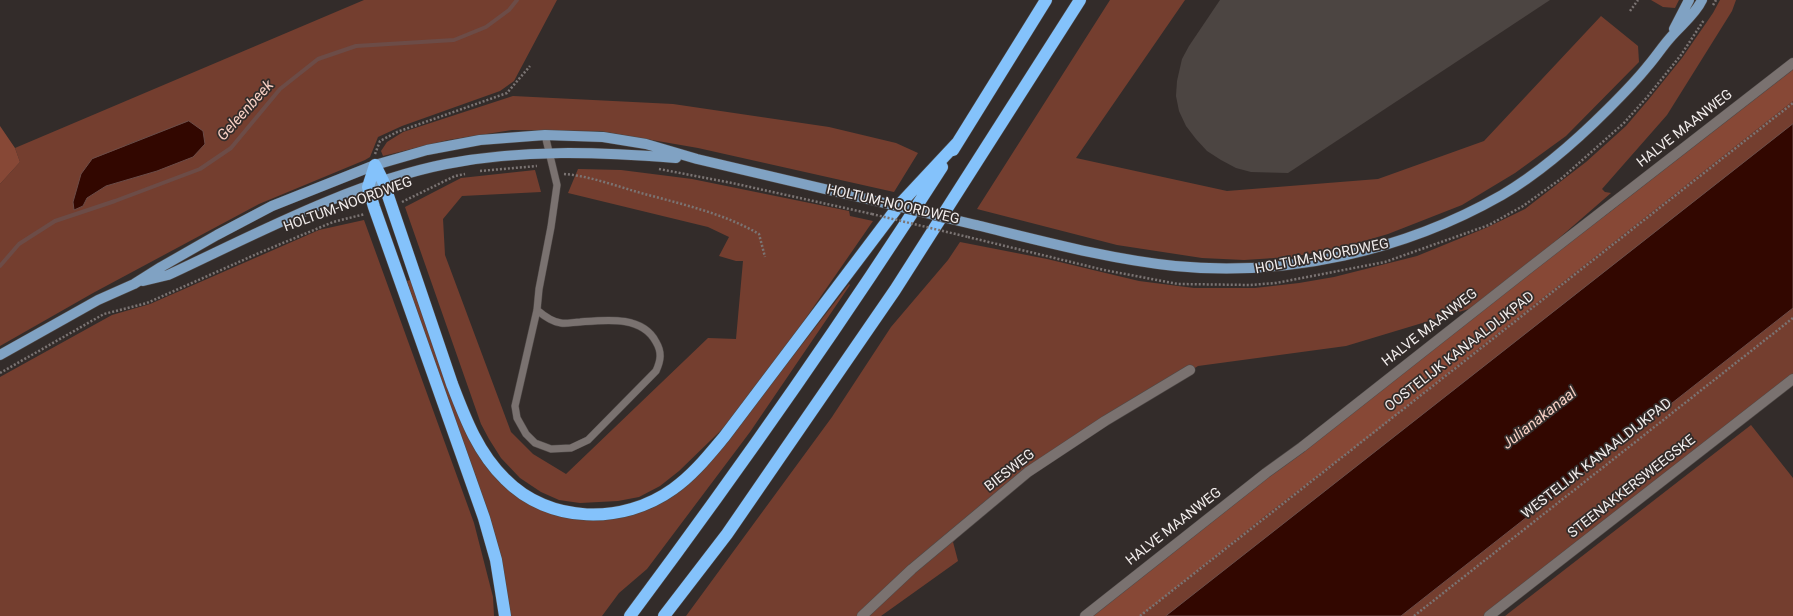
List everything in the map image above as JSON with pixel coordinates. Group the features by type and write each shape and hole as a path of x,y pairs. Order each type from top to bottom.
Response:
{"highway":[{"path":"630,616 702,519 787,399 869,278 957,143 1046,0"},
{"path":"664,616 726,534 891,297 1080,0"},
{"path":"374,165 383,181 462,409 479,446 492,464 511,484 542,504 567,512 580,514 615,513 639,507 663,496 685,480 696,469 743,412 900,204 957,143"},
{"path":"374,165 368,187 375,211 484,518 496,560 505,616"}],"main road":[{"name":"HOLTUM-NOORDWEG","path":"1670,38 1689,0"},
{"name":"HOLTUM-NOORDWEG","path":"0,355 98,300 134,284 217,235 272,206 374,165 427,150 480,140 545,135 603,137 646,144 697,159 1089,252 1167,265 1230,269 1284,265 1340,256 1374,248 1440,226 1502,194 1536,172 1589,128 1647,67 1670,38 1696,11 1702,0"},
{"name":"HOLTUM-NOORDWEG","path":"134,284 168,275 276,225 383,181 446,165 492,157 550,153 622,154 697,159"}],"street":[{"name":"HALVE MAANWEG","path":"1085,616 1528,268 1793,63"},
{"name":"BIESWEG","path":"862,616 912,569 1028,472 1105,421 1190,370"},
{"name":"STEENAKKERSWEEGSKE","path":"1489,616 1793,379"}],"lane":[{"path":"537,310 544,317 561,323 600,320 626,321 641,326 653,336 660,349 660,360 656,371 588,440 571,448 551,448 535,443 526,434 516,418 515,406 537,310 539,289 552,227 556,192 556,174 545,135"}],"path":[{"path":"1630,11 1638,0"},
{"path":"1710,10 1716,0"},
{"name":"HOLTUM-NOORDWEG","path":"658,169 732,183 872,214 1104,270 1178,284 1250,285 1276,282 1385,262 1489,225 1523,206 1562,178 1624,123 1681,55 1706,16"},
{"path":"374,165 375,155 380,140 397,132 507,93 530,66"},
{"name":"OOSTELIJK KANAALDIJKPAD","path":"1140,616 1793,103"},
{"path":"472,172 553,165"},
{"name":"HOLTUM-NOORDWEG","path":"391,207 455,176 467,173"},
{"path":"556,174 596,180 717,214 745,226 759,234 765,257"},
{"name":"HOLTUM-NOORDWEG","path":"0,373 104,314 147,303 259,253 327,225 375,211"},
{"name":"WESTELIJK KANAALDIJKPAD","path":"1414,616 1793,318"}],"shaded area":[{"path":"364,0 557,0 514,81 500,91 402,126 378,137 370,157 365,160 259,204 93,293 0,346 0,184 20,162 15,148","holes":["189,121 157,171 106,186 87,198 83,206 74,210 126,145"]},
{"path":"1110,0 1185,0 1076,158 1227,191 1378,179 1484,141 1601,16 1638,46 1639,62 1566,136 1515,173 1462,205 1388,234 1340,248 1291,257 1244,260 1202,258 1117,245 977,209"},
{"path":"1651,0 1679,0 1675,8 1663,7"},
{"path":"1720,0 1736,0 1732,11 1667,115 1602,189 1605,192 1611,193 1482,305 1346,346 1198,366 1120,416 998,498 953,542 958,561 881,616 686,616 832,417 891,327 948,260 960,242 1047,259 1139,281 1194,288 1255,288 1299,283 1334,277 1417,256 1488,227 1525,209 1586,162 1626,126 1649,99 1682,58 1713,13"},
{"path":"1793,67 1793,101 1464,360 1373,434 1270,512 1141,616 1087,616 1482,305 1611,211"},
{"path":"513,96 673,104 829,127 896,143 918,153 894,192 698,148 600,131 512,130 448,140 383,156 381,151 387,142 403,132"},
{"path":"1793,101 1793,124 1166,616 1141,616 1270,512 1373,434 1464,360"},
{"path":"0,126 15,148 20,162 0,184"},
{"path":"578,169 621,170 692,179 849,211 850,216 873,221 743,409 679,471 660,486 639,497 618,501 580,503 559,500 541,492 520,478 501,458 481,424 405,207 461,178 535,170 541,192 462,196 443,219 445,255 511,432 533,454 566,474 708,338 736,339 743,261 736,261 719,256 729,237 708,227 568,193"},
{"path":"364,220 474,523 493,597 494,616 0,616 0,377 112,315 150,304 319,230"},
{"path":"413,279 476,448 531,503 632,514 652,508 679,491 748,414 849,284 850,285 750,432 647,569 619,593 602,616 508,616 489,525 407,281"},
{"path":"1793,308 1793,377 1488,616 1401,616"},
{"path":"1751,425 1793,478 1793,616 1505,616"}],"water":[{"path":"189,121 203,131 205,144 193,157 157,171 106,186 87,198 83,206 74,210 73,202 81,174 92,159"},
{"name":"Julianakanaal","path":"1793,124 1793,308 1401,616 1166,616"}],"building":[{"path":"1220,0 1550,0 1288,173 1251,172 1236,168 1221,160 1207,151 1196,139 1186,126 1179,111 1176,96 1177,81 1182,59"}],"waterway":[{"name":"Geleenbeek","path":"0,266 19,244 55,221 115,201 200,169 231,148 280,89 318,59 356,46 454,40 486,27 509,10 517,0"}]}
